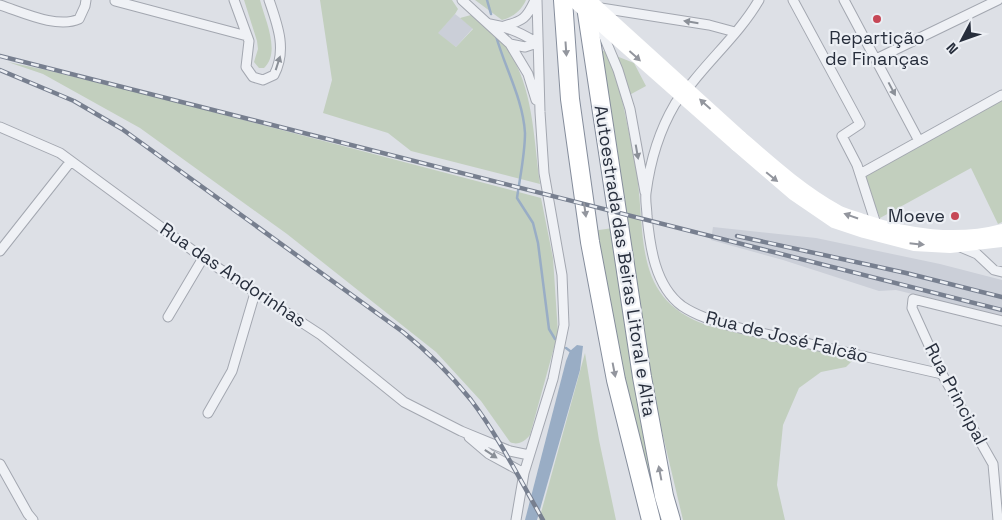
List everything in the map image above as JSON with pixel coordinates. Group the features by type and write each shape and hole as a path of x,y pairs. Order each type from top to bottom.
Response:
{"highway":[{"name":"Autoestrada das Beiras Litoral e Alta","path":"563,0 570,99 590,242 616,380 651,520"},
{"name":"Autoestrada das Beiras Litoral e Alta","path":"591,2 642,378 670,520"}],"main road":[{"path":"572,0 738,141 800,187 840,212 903,232 953,236 1002,230"},
{"path":"591,2 793,194 834,222 914,245 958,246 1002,241"}],"street":[{"path":"0,5 39,18 62,23 79,19 86,0"},
{"path":"234,0 249,46 246,67 249,73 258,80 270,78 274,75 280,60 281,47 278,27 269,0"},
{"path":"462,0 510,44 528,74 540,112"},
{"path":"504,26 520,22 529,14 536,0"},
{"path":"516,520 524,474 553,379 564,325 562,275 544,173 536,0"},
{"name":"Rua de José Falcão","path":"759,0 736,32 676,102 654,151 646,196 649,235 656,265 665,287 682,305 703,317 731,326 942,374"},
{"path":"793,0 860,124 842,136 857,165 876,224"},
{"path":"844,0 919,141"},
{"path":"876,58 998,0"},
{"path":"115,1 247,36"},
{"path":"591,2 646,15 709,25 736,32"},
{"path":"490,24 504,26 522,33 537,43"},
{"path":"599,24 618,70 630,109 646,196"},
{"path":"510,44 525,47 537,43"},
{"path":"860,174 1002,95"},
{"name":"Rua das Andorinhas","path":"0,127 60,153 203,258 321,335 404,402 461,431 510,451 529,455"},
{"path":"0,251 71,161"},
{"path":"958,246 977,254 994,270 1002,272"},
{"path":"168,317 203,258"},
{"path":"208,413 232,371 255,293"},
{"name":"Rua Principal","path":"998,520 993,464 942,374 912,308 913,299 1002,321"},
{"name":"Rua das Andorinhas","path":"461,431 489,454 524,474"},
{"path":"0,464 33,520"}],"shaded area":[{"path":"455,14 473,28 456,47 437,33"},
{"path":"713,227 816,238 940,264 1002,280 1002,316 896,290 879,291 783,260 711,240"}],"green space":[{"path":"244,0 260,0 268,26 272,45 269,61 264,68 259,68 254,62 258,49 257,41"},
{"path":"320,0 452,0 458,9 438,33 456,47 473,29 460,18 471,15 492,31 507,49 518,68 526,90 531,112 540,184 411,151 388,133 323,113 332,80"},
{"path":"475,0 526,0 516,13 502,20"},
{"path":"601,50 634,63 646,86 622,99 637,175 648,265 655,284 667,301 684,315 709,326 854,359 846,367 821,372 799,388 783,425 777,485 785,520 683,520 654,398"},
{"path":"8,62 152,96 541,198 553,258 558,333 530,435 521,442 510,442 481,401 436,352 287,234 140,128 43,74"},
{"path":"1002,99 1002,222 998,224 971,168 880,218 863,176"},
{"path":"613,228 664,520 657,520 638,444 592,231"},
{"path":"585,353 599,440 616,520 539,520"}],"water":[{"path":"577,345 583,346 580,370 537,520 525,520 566,361 570,351"}],"waterway":[{"path":"487,0 491,14"},
{"path":"496,36 524,120 524,149 517,198 533,223 538,243 549,329 555,339"},
{"path":"566,348 570,351"}],"railway":[{"path":"0,56 1002,310"},
{"path":"0,70 74,101 122,129 403,332 430,356 471,400 500,444 543,520"},
{"path":"737,236 906,273 1002,297"}],"place":[{"name":"Repartição de Finanças","path":"877,19"},
{"name":"Moeve","path":"955,216"}]}
